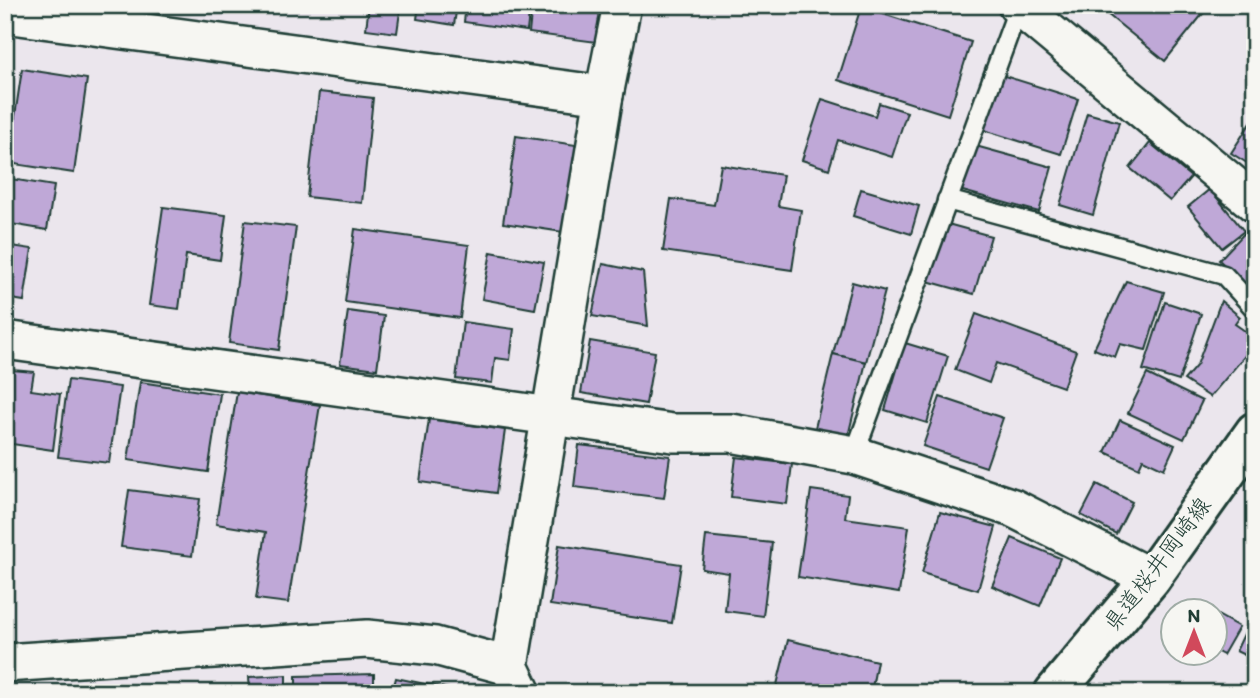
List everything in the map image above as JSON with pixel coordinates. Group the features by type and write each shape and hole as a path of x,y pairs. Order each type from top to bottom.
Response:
{"main road":[{"name":"県道桜井岡崎線","path":"1054,693 1151,578 1255,432"}],"street":[{"path":"5,663 367,639 435,646 515,679 551,416 604,95 622,5"},
{"path":"1018,6 1255,203"},
{"path":"5,14 604,95"},
{"path":"5,340 673,433 731,433 854,455 1013,508 1151,578"}],"lane":[{"path":"854,455 1018,6"},
{"path":"947,200 1224,275 1255,309"}],"building":[{"path":"369,5 401,5 397,33 366,29"},
{"path":"419,5 457,5 454,25 417,19"},
{"path":"466,5 530,5 527,31 464,22"},
{"path":"532,5 601,5 596,42 529,33"},
{"path":"1096,5 1210,5 1165,61"},
{"path":"861,7 971,42 948,115 838,80"},
{"path":"22,69 87,79 74,173 8,163"},
{"path":"995,73 1078,99 1061,154 977,128"},
{"path":"319,92 373,98 362,203 307,197"},
{"path":"822,99 875,116 879,103 907,112 892,157 838,140 829,169 802,160"},
{"path":"1087,113 1119,122 1093,215 1060,205"},
{"path":"1255,116 1255,168 1231,153"},
{"path":"516,136 576,145 563,232 503,223"},
{"path":"1150,143 1191,177 1170,201 1130,168"},
{"path":"972,145 1052,167 1039,212 959,190"},
{"path":"721,165 783,175 778,206 801,210 792,270 663,251 671,199 714,205"},
{"path":"5,178 54,186 47,230 5,223"},
{"path":"861,189 919,206 911,234 853,216"},
{"path":"1210,189 1244,231 1222,248 1188,207"},
{"path":"163,207 226,215 220,260 186,255 179,309 149,305"},
{"path":"245,221 296,227 279,350 229,343"},
{"path":"944,223 991,236 974,294 927,281"},
{"path":"1252,225 1255,227 1255,293 1219,260"},
{"path":"355,229 469,245 460,318 345,302"},
{"path":"5,245 32,249 24,301 5,298"},
{"path":"491,252 544,262 535,309 482,299"},
{"path":"603,264 643,272 648,326 592,316"},
{"path":"1126,281 1164,292 1146,350 1120,344 1115,357 1094,349"},
{"path":"852,282 885,291 866,362 833,354"},
{"path":"1221,301 1240,317 1235,324 1255,338 1255,344 1210,397 1184,380 1197,365"},
{"path":"1165,302 1201,314 1179,381 1143,370"},
{"path":"348,311 384,316 377,369 340,364"},
{"path":"976,314 1076,351 1063,387 996,363 989,383 955,370"},
{"path":"463,322 514,329 510,360 495,358 492,383 456,379"},
{"path":"590,341 655,352 646,404 581,393"},
{"path":"905,343 948,356 927,423 885,410"},
{"path":"833,354 866,362 848,436 815,428"},
{"path":"12,370 34,372 31,390 60,394 53,450 5,443 5,419"},
{"path":"1147,374 1202,401 1184,439 1128,413"},
{"path":"68,380 120,387 109,463 58,457"},
{"path":"140,382 220,394 208,472 128,460"},
{"path":"237,392 320,405 288,603 256,599 266,532 216,524"},
{"path":"940,397 1003,418 986,467 923,446"},
{"path":"429,419 505,430 496,493 420,482"},
{"path":"1120,420 1175,445 1164,469 1143,459 1139,468 1105,452"},
{"path":"579,445 670,456 664,498 574,487"},
{"path":"736,457 792,464 787,504 731,497"},
{"path":"1097,484 1132,502 1116,534 1081,515"},
{"path":"129,490 200,499 192,556 121,547"},
{"path":"811,490 848,495 845,518 909,527 899,593 798,577"},
{"path":"940,512 996,527 978,590 922,573"},
{"path":"706,536 772,543 763,616 725,611 729,573 702,569"},
{"path":"1012,538 1060,558 1040,606 992,586"},
{"path":"559,545 681,564 672,623 550,605"},
{"path":"1255,611 1255,660 1236,651"},
{"path":"1228,621 1239,627 1228,646"},
{"path":"788,640 877,661 871,693 775,693"},
{"path":"374,674 374,693 296,693 296,676"},
{"path":"286,675 286,693 250,693 249,677"},
{"path":"396,678 469,693 392,693"}]}
